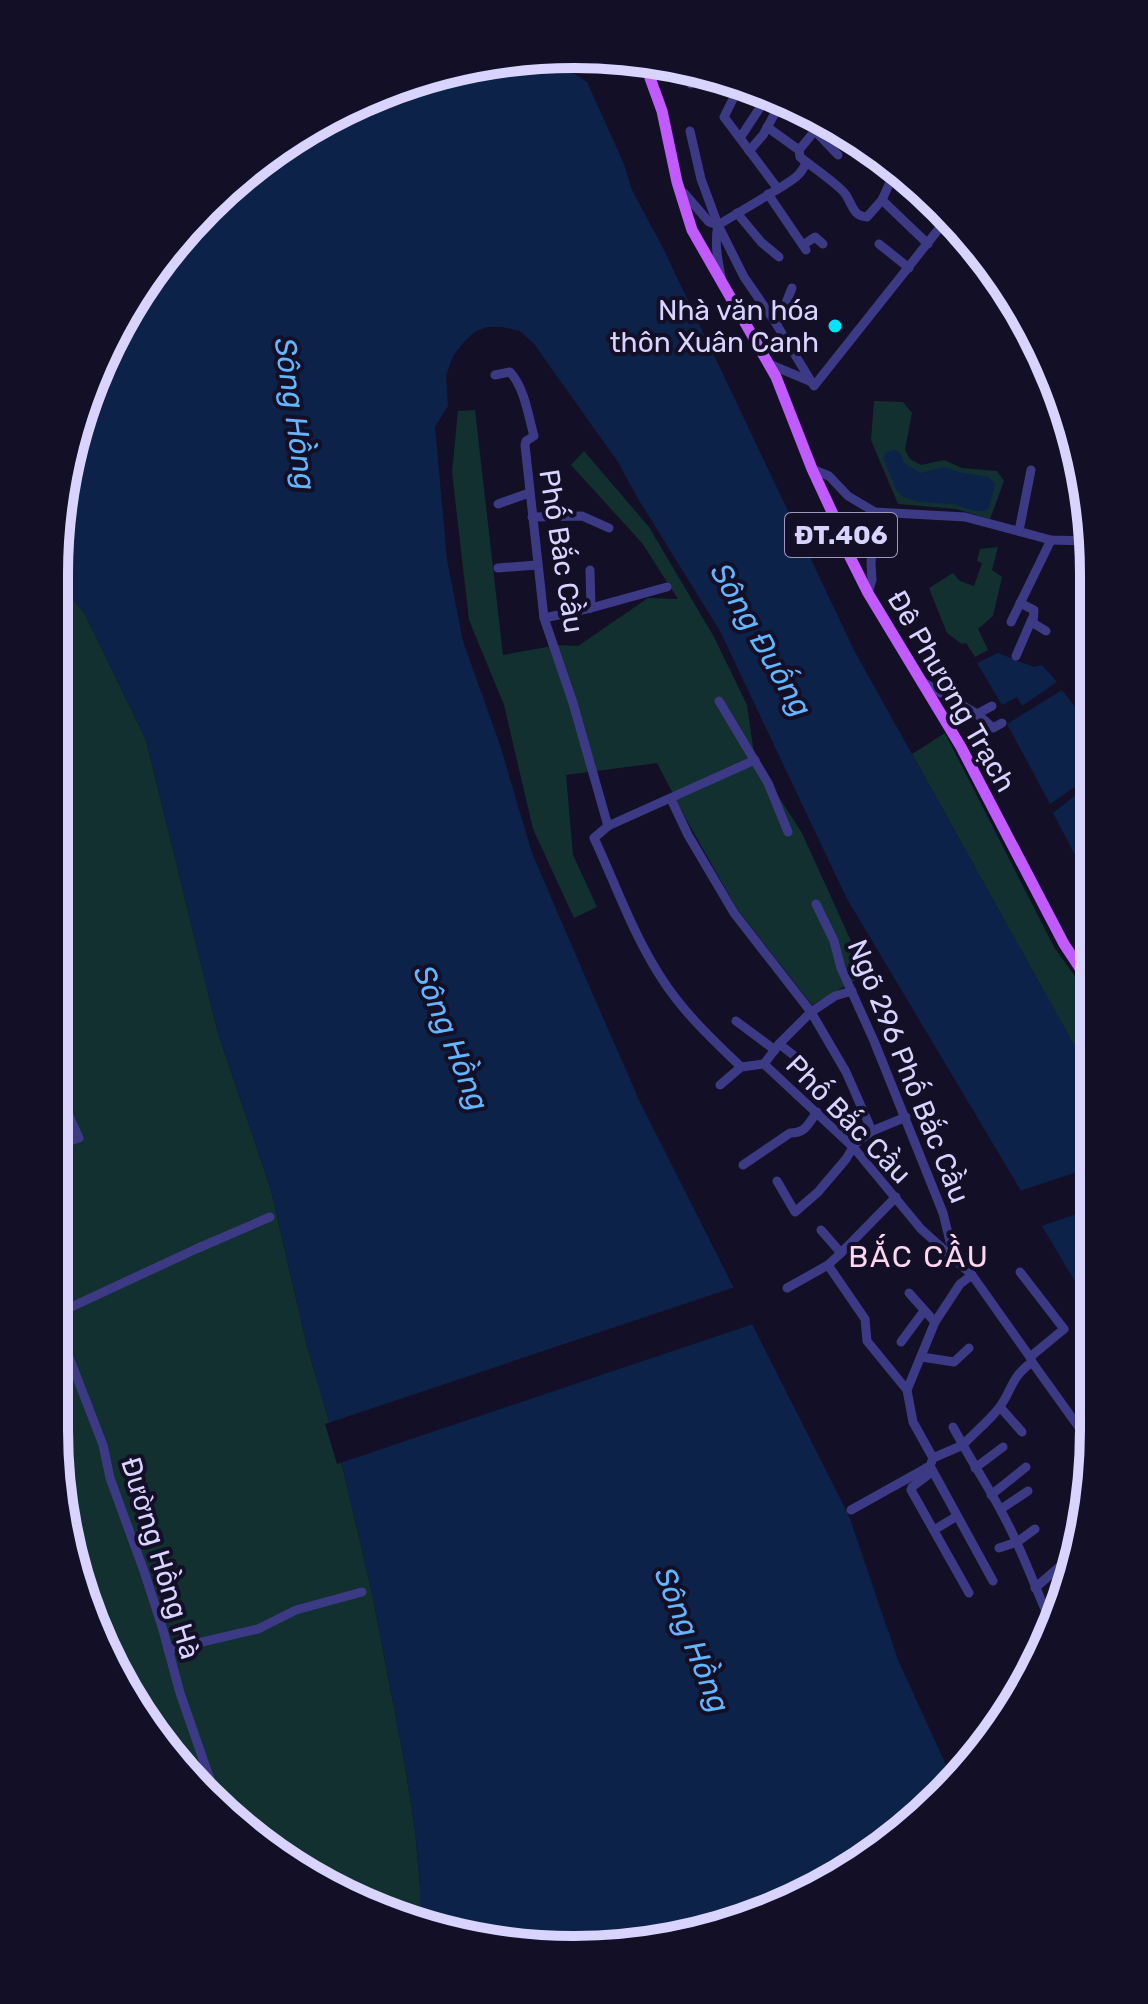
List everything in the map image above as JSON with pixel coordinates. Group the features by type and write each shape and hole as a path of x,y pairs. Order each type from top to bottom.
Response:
{"main road":[{"name":"Đê Phương Trạch","path":"649,74 662,111 677,182 692,230 769,364 848,553 868,593 961,747 1064,944 1080,968"}],"street":[{"path":"735,94 724,117 749,151 805,248 815,237 823,244"},
{"path":"740,138 762,105"},
{"path":"749,151 780,112"},
{"path":"808,125 838,155"},
{"path":"767,127 799,150 800,157 846,194 852,209 861,217 867,217 882,200 891,180"},
{"path":"690,131 701,179 718,225 744,277 814,386 941,226"},
{"path":"799,150 815,131"},
{"path":"722,282 717,255 718,225 797,178 806,162"},
{"path":"677,182 696,209 709,222 718,225"},
{"path":"882,200 928,244"},
{"path":"737,213 761,242 779,257"},
{"path":"879,244 909,268"},
{"path":"777,325 792,288"},
{"path":"769,364 812,382"},
{"name":"Phố Bắc Cầu","path":"495,375 510,372 521,389 534,436 525,443 544,618 573,703 608,826 594,838 649,959 677,1000 711,1038 741,1067 764,1064 817,1112 854,1148 921,1229 972,1275 1080,1429"},
{"path":"812,469 829,476 848,496 875,512 965,517 1051,540 1079,541"},
{"path":"1019,531 1031,470"},
{"path":"498,504 529,493"},
{"path":"868,593 872,580 875,512"},
{"path":"532,517 582,516 609,528"},
{"path":"1011,622 1051,540"},
{"path":"498,568 537,565"},
{"path":"590,570 591,608"},
{"path":"544,618 667,587"},
{"path":"1016,656 1034,610 1020,603"},
{"path":"1032,619 1046,631"},
{"path":"921,681 977,714 993,728 1002,723"},
{"path":"719,701 768,783 788,832"},
{"path":"977,714 992,706"},
{"path":"608,826 755,760"},
{"path":"671,799 688,835 734,913 811,1012 846,1072 872,1131"},
{"name":"Ngõ 296 Phố Bắc Cầu","path":"816,904 906,1117 943,1213 954,1258"},
{"path":"764,1064 811,1012 835,996 852,991"},
{"path":"736,1021 813,1070"},
{"path":"720,1085 741,1067"},
{"path":"743,1165 790,1133 803,1131 817,1112"},
{"path":"68,1113 79,1138 68,1142"},
{"path":"777,1181 795,1212 818,1192 855,1144 872,1131 906,1117"},
{"path":"787,1288 828,1265 896,1197"},
{"path":"68,1310 270,1217"},
{"path":"821,1230 841,1253"},
{"path":"828,1265 865,1319 867,1341 907,1390 913,1422 930,1464 993,1581"},
{"path":"851,1510 963,1445 1000,1407 1019,1371 1064,1329 1020,1272"},
{"path":"907,1390 935,1322 960,1284 972,1275"},
{"path":"909,1293 935,1322"},
{"path":"901,1342 924,1311"},
{"path":"922,1357 954,1362 969,1348"},
{"name":"Đường Hồng Hà","path":"68,1354 103,1445 110,1478 145,1574 180,1693 211,1783"},
{"path":"1000,1407 1022,1432"},
{"path":"953,1427 1001,1509 1046,1611"},
{"path":"975,1468 1003,1447"},
{"path":"930,1464 928,1475 911,1490 969,1593"},
{"path":"991,1495 1026,1467"},
{"path":"1001,1509 1028,1491"},
{"path":"934,1530 957,1516"},
{"path":"999,1548 1017,1542 1035,1529"},
{"path":"1035,1588 1062,1565"},
{"path":"168,1650 258,1629 296,1610 362,1592"}],"green space":[{"path":"874,401 903,402 912,413 905,450 910,459 921,465 944,460 962,468 997,471 1004,481 990,519 956,509 898,504 871,440"},
{"path":"475,410 503,655 558,645 578,646 648,598 678,599 642,543 571,465 584,451 649,527 714,637 747,705 755,760 802,833 866,974 812,1005 737,909 657,763 566,775 573,855 597,907 574,918 533,829 504,705 469,620 452,472 458,411"},
{"path":"998,547 992,570 1002,577 993,616 978,629 988,650 975,657 966,643 962,644 947,633 929,588 953,573 960,581 974,586 982,563 977,561 980,549"},
{"path":"68,593 85,614 146,740 218,1033 271,1190 307,1346 343,1469 372,1593 404,1760 420,1887 420,1912 350,1884 293,1851 216,1788 173,1738 136,1683 107,1624 85,1561 72,1496 68,1430"},
{"path":"945,733 1054,947 1080,984 1080,1056 912,754"}],"water":[{"path":"573,68 576,75 587,82 624,164 632,190 664,250 855,652 1080,1055 1080,1290 846,897 720,631 618,462 534,344 520,331 487,327 474,332 453,356 446,376 448,406 435,427 447,560 463,641 500,745 532,853 640,1102 849,1516 898,1660 948,1770 882,1831 827,1868 798,1884 737,1909 640,1932 574,1936 508,1932 420,1912 415,1829 372,1593 343,1469 307,1346 271,1190 218,1033 146,740 85,614 68,593 68,574 72,508 85,443 120,350 153,293 194,240 216,216 266,173 293,153 350,120 443,85 508,72"},
{"path":"895,450 900,453 904,463 921,473 944,467 989,477 995,484 989,508 976,511 903,497 897,491 883,458 886,452"},
{"path":"998,653 1034,667 1042,665 1057,682 1022,706 1017,697 1002,705 977,663"},
{"path":"1062,690 1080,713 1079,784 1050,804 1007,724"},
{"path":"1080,792 1080,864 1053,813"}],"pier":[{"path":"1080,1171 1080,1213 1038,1227 1017,1192"},
{"path":"738,1286 756,1323 337,1464 325,1424"}],"place":[{"name":"Nhà văn hóa thôn Xuân Canh","path":"835,326"}],"district":[{"name":"BẮC CẦU","path":"919,1257"}],"water label":[{"name":"Sông Hồng","path":"295,414"},
{"name":"Sông Đuống","path":"761,640"},
{"name":"Sông Hồng","path":"451,1038"},
{"name":"Sông Hồng","path":"692,1640"}]}
